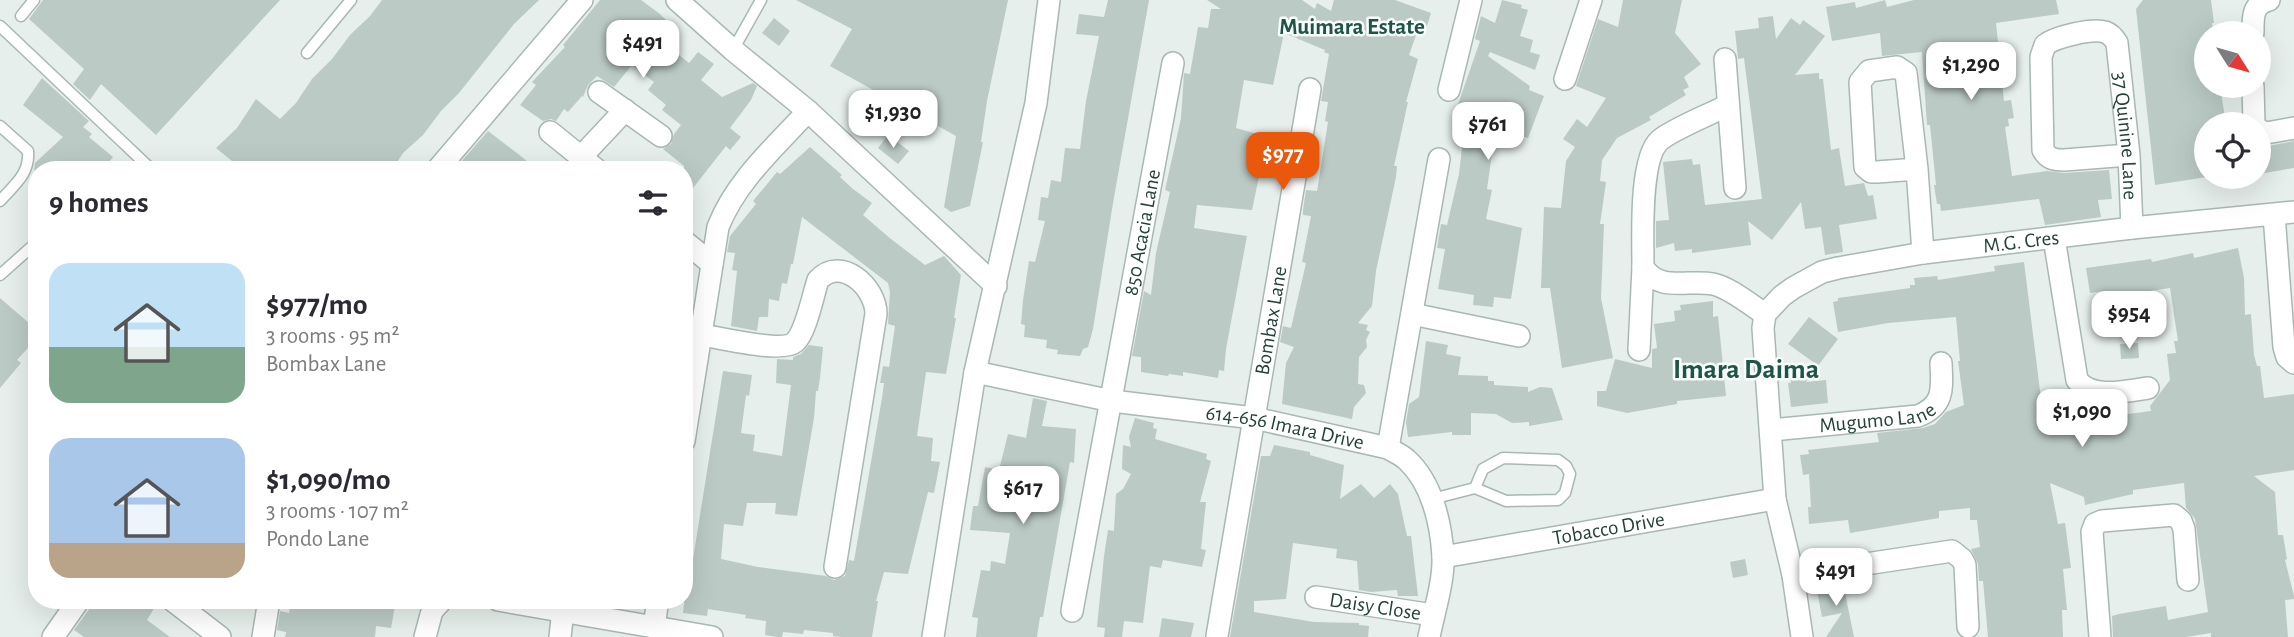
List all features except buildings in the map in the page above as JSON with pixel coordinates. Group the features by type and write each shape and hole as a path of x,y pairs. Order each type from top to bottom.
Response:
{"street":[{"path":"445,161 582,0"},
{"path":"677,0 808,111 996,286"},
{"path":"933,637 975,372 1036,103 1049,0"},
{"path":"1449,90 1471,0"},
{"path":"1565,79 1591,0"},
{"path":"2253,21 2256,7 2269,0"},
{"name":"37 Quinine Lane","path":"2129,155 2055,160 2049,158 2043,150 2041,57 2045,45 2056,38 2099,31 2111,35 2117,43 2129,155 2132,228"},
{"path":"1725,59 1735,188"},
{"name":"850 Acacia Lane","path":"1072,611 1173,63"},
{"path":"1917,169 1877,172 1865,167 1860,82 1869,71 1897,67 1906,73 1917,169 1923,253"},
{"name":"Bombax Lane","path":"1217,636 1310,89"},
{"path":"599,92 660,136"},
{"path":"1639,350 1647,163 1661,139 1728,105"},
{"path":"590,161 625,110"},
{"path":"693,388 718,227 726,207 737,189 808,111"},
{"path":"2271,132 2294,128"},
{"path":"550,132 586,161"},
{"path":"1388,448 1439,159"},
{"path":"2284,213 2284,347 2287,357 2294,363"},
{"name":"M.G. Cres","path":"1765,314 1782,296 1822,272 1923,253 2284,213"},
{"path":"2054,238 2077,380 2090,390 2104,393 2148,388"},
{"path":"693,248 712,264"},
{"path":"1643,267 1660,281 1674,284 1714,284 1765,314 1763,328 1775,499 1793,575 1802,637"},
{"path":"702,335 776,346 791,345 800,336 818,280 825,273 833,271 852,276 863,282 870,291 874,298 876,314 835,567"},
{"path":"1412,314 1520,335"},
{"name":"Mugumo Lane","path":"1771,430 1918,416 1930,411 1940,397 1941,363"},
{"name":"614-656 Imara Drive","path":"975,372 1112,401 1254,418 1388,448 1406,459 1432,499 1443,557 1429,637"},
{"name":"Tobacco Drive","path":"1443,557 1775,499"},
{"path":"2100,637 2092,532 2095,524 2102,521 2174,515 2181,521 2184,529 2188,580"},
{"path":"1793,575 1952,551 1965,565 1968,627"},
{"name":"Daisy Close","path":"1315,597 1433,615"},
{"path":"53,637 73,609"},
{"path":"190,609 220,637"},
{"path":"263,637 268,609"},
{"path":"425,637 434,609"},
{"path":"556,609 712,637"},
{"path":"654,626 657,609"},
{"path":"560,637 563,610"}],"lane":[{"path":"21,16 34,0"},
{"path":"307,53 351,0"},
{"path":"733,50 761,0"},
{"path":"0,26 142,161"},
{"path":"0,126 28,151 29,161"},
{"path":"0,201 28,165"},
{"path":"0,275 28,250"},
{"path":"1432,499 1475,488 1506,501 1558,500 1565,493 1570,474 1566,466 1558,460 1503,458 1483,469 1475,488"}],"district":[{"name":"Muimara Estate","path":"1352,27"},
{"name":"Imara Daima","path":"1746,370"}]}
